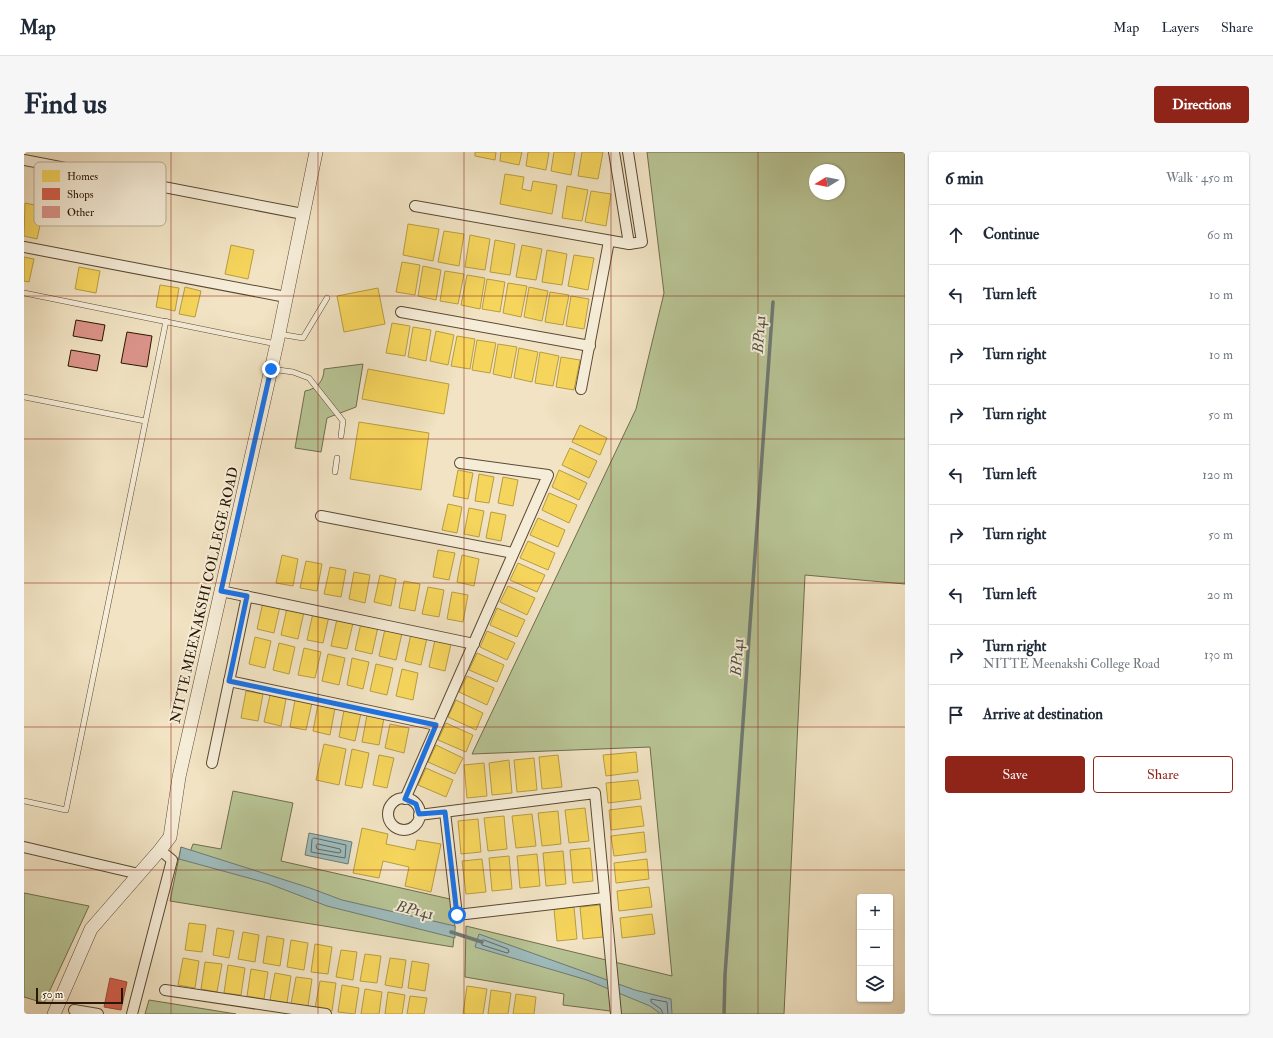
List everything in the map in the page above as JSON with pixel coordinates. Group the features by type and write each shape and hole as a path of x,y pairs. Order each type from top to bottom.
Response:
{"street":[{"name":"NITTE MEENAKSHI COLLEGE ROAD","path":"54,1014 91,929 170,837 179,777 278,339 316,152"},
{"path":"614,152 629,244"},
{"path":"415,206 609,241 629,244 642,242 628,152"},
{"path":"24,160 34,162"},
{"path":"166,187 303,214"},
{"path":"581,389 609,241"},
{"path":"24,247 286,297"},
{"path":"401,312 590,346"},
{"path":"405,799 436,725 474,644 548,475 460,463"},
{"path":"321,516 514,553"},
{"path":"221,591 474,644"},
{"path":"212,763 247,596"},
{"path":"229,681 436,725"},
{"path":"419,814 595,793 616,1014"},
{"path":"405,799 416,804 419,814 418,822 411,829 401,830 392,825 388,815 391,806 398,800 405,799"},
{"path":"445,812 457,915 604,898"},
{"path":"24,848 139,874"},
{"path":"132,1014 172,860 160,850"},
{"path":"165,990 326,1014"},
{"path":"74,1010 98,1014"}],"lane":[{"path":"24,293 166,321 278,339 303,338 327,298"},
{"path":"24,801 66,810 166,321"},
{"path":"271,369 293,372 309,378 343,421 341,436"},
{"path":"24,397 145,421"},
{"path":"335,472 338,458"}],"green space":[{"path":"647,152 905,152 905,584 805,575 784,1014 618,1014 618,1012 563,1005 564,994 465,977 466,926 672,976 650,747 472,754 636,409 664,293"},
{"path":"363,364 356,407 327,418 321,452 295,448 305,391 319,384 323,377 324,369"},
{"path":"233,791 293,803 281,861 450,899 455,926 453,947 170,901 181,847 190,852 193,844 221,849"},
{"path":"24,893 89,906 44,1003 24,997"},
{"path":"149,1000 236,1014 145,1014"}],"water":[{"path":"309,833 352,842 348,864 305,855"},
{"path":"181,847 310,888 342,900 455,926 455,938 327,906 267,883 179,859"},
{"path":"479,934 635,990 671,999 672,1014 661,1014 650,1006 587,980 475,947"}],"building: Homes":[{"path":"475,152 496,152 495,160 475,156"},
{"path":"501,152 522,152 519,165 500,161"},
{"path":"528,152 549,152 546,170 526,166"},
{"path":"554,152 575,152 571,175 551,171"},
{"path":"582,152 603,152 598,179 578,176"},
{"path":"505,174 524,177 522,189 531,191 533,181 557,185 552,214 500,204"},
{"path":"567,186 588,190 582,221 562,218"},
{"path":"591,191 611,194 606,226 585,222"},
{"path":"25,203 34,205 34,226 40,226 37,239 24,236"},
{"path":"408,224 439,229 433,261 403,255"},
{"path":"444,231 464,234 459,266 438,262"},
{"path":"470,235 490,239 485,270 465,267"},
{"path":"495,240 515,244 510,275 490,272"},
{"path":"231,245 254,250 248,279 225,274"},
{"path":"522,245 542,249 536,280 516,277"},
{"path":"547,250 567,254 562,285 542,282"},
{"path":"574,255 594,258 588,290 568,286"},
{"path":"24,257 34,259 29,282 24,281"},
{"path":"402,262 420,265 415,295 396,292"},
{"path":"423,266 441,270 436,300 418,296"},
{"path":"79,267 100,271 96,293 75,289"},
{"path":"445,271 464,274 458,304 440,301"},
{"path":"467,275 485,278 480,309 461,305"},
{"path":"487,279 505,282 500,312 482,309"},
{"path":"508,283 527,286 521,317 503,313"},
{"path":"160,285 179,288 175,311 156,307"},
{"path":"185,287 201,291 195,317 179,314"},
{"path":"529,287 548,291 542,321 524,317"},
{"path":"378,288 385,324 344,332 337,296"},
{"path":"550,292 569,295 563,325 545,322"},
{"path":"571,296 589,299 584,329 566,326"},
{"path":"392,323 410,326 405,356 386,353"},
{"path":"413,327 431,330 426,361 408,357"},
{"path":"436,331 454,335 448,365 430,361"},
{"path":"457,336 475,339 470,369 451,366"},
{"path":"477,340 496,343 490,373 472,370"},
{"path":"498,344 517,347 511,378 493,374"},
{"path":"519,348 538,352 532,382 514,378"},
{"path":"540,352 559,356 553,386 535,383"},
{"path":"561,357 580,360 574,390 556,387"},
{"path":"368,369 449,384 444,414 362,399"},
{"path":"359,422 429,433 421,490 350,479"},
{"path":"580,425 607,438 600,455 572,442"},
{"path":"570,448 597,461 589,478 562,465"},
{"path":"458,470 473,473 468,499 453,496"},
{"path":"559,470 587,483 579,500 552,487"},
{"path":"479,474 494,477 489,503 475,501"},
{"path":"503,477 518,480 513,506 498,503"},
{"path":"549,493 577,505 569,523 542,510"},
{"path":"448,504 462,507 457,533 442,530"},
{"path":"469,508 484,511 479,537 464,534"},
{"path":"491,512 506,515 501,541 486,538"},
{"path":"538,518 565,530 558,547 530,535"},
{"path":"528,541 555,553 548,570 520,558"},
{"path":"438,550 455,553 449,580 433,577"},
{"path":"282,555 298,559 293,586 276,583"},
{"path":"462,555 479,559 474,586 457,582"},
{"path":"306,561 322,564 317,591 300,588"},
{"path":"518,563 545,575 537,592 510,580"},
{"path":"330,567 346,570 341,597 324,594"},
{"path":"354,572 370,575 365,603 349,599"},
{"path":"380,575 396,579 391,606 374,602"},
{"path":"404,581 420,584 415,611 399,608"},
{"path":"508,586 535,598 527,615 500,602"},
{"path":"428,587 444,590 439,617 422,614"},
{"path":"452,592 468,595 463,622 447,619"},
{"path":"263,602 280,606 274,633 257,629"},
{"path":"287,608 304,612 298,639 281,635"},
{"path":"497,608 525,620 517,637 490,625"},
{"path":"313,613 329,616 323,643 307,640"},
{"path":"337,619 353,623 347,649 331,646"},
{"path":"361,623 378,627 372,654 355,650"},
{"path":"385,629 402,633 396,660 379,656"},
{"path":"487,631 515,643 507,660 480,647"},
{"path":"411,634 427,638 421,665 405,661"},
{"path":"255,637 271,641 265,668 249,664"},
{"path":"435,640 451,644 445,671 429,667"},
{"path":"279,643 295,647 289,674 273,670"},
{"path":"304,648 321,652 315,678 298,675"},
{"path":"477,653 504,665 497,682 469,670"},
{"path":"328,654 345,658 339,685 322,681"},
{"path":"352,658 369,662 363,689 347,685"},
{"path":"376,664 393,668 387,695 370,691"},
{"path":"402,669 418,673 413,700 396,696"},
{"path":"467,676 494,688 487,705 459,692"},
{"path":"246,691 263,694 258,721 241,718"},
{"path":"270,695 286,699 281,726 264,722"},
{"path":"295,700 312,703 306,730 290,727"},
{"path":"456,700 483,713 476,730 448,717"},
{"path":"318,704 335,708 330,735 313,731"},
{"path":"344,710 361,713 355,741 339,737"},
{"path":"367,715 384,718 379,745 362,742"},
{"path":"446,723 473,735 466,752 438,740"},
{"path":"390,724 409,728 404,753 385,748"},
{"path":"324,744 346,749 339,785 316,780"},
{"path":"436,745 463,758 455,774 428,762"},
{"path":"352,749 369,753 362,788 345,785"},
{"path":"636,752 638,772 606,776 603,755"},
{"path":"379,755 394,758 387,788 373,785"},
{"path":"558,755 562,787 542,789 539,757"},
{"path":"534,758 537,790 517,792 514,760"},
{"path":"509,760 512,793 492,795 489,763"},
{"path":"484,763 487,796 467,798 464,765"},
{"path":"426,768 453,780 446,797 418,785"},
{"path":"638,780 641,799 608,803 606,783"},
{"path":"641,806 644,826 611,830 609,810"},
{"path":"585,808 589,841 569,843 565,810"},
{"path":"558,811 561,844 542,846 538,813"},
{"path":"532,814 536,846 516,848 512,816"},
{"path":"504,816 507,849 488,851 484,818"},
{"path":"478,819 481,852 461,854 458,821"},
{"path":"362,828 388,834 386,844 415,850 417,840 441,844 431,892 405,886 409,867 383,861 379,878 353,873"},
{"path":"644,832 646,852 614,856 611,836"},
{"path":"590,848 593,881 573,883 570,850"},
{"path":"563,851 566,884 546,886 543,853"},
{"path":"537,854 540,886 520,888 517,856"},
{"path":"509,856 512,889 492,891 489,858"},
{"path":"482,859 486,892 466,894 462,861"},
{"path":"647,859 649,879 616,883 614,863"},
{"path":"649,887 652,907 619,911 617,891"},
{"path":"600,905 603,937 583,939 580,907"},
{"path":"574,907 577,939 557,941 554,909"},
{"path":"652,914 655,934 622,938 620,918"},
{"path":"189,923 206,925 202,952 185,950"},
{"path":"217,928 234,931 229,958 213,955"},
{"path":"243,932 259,935 255,962 238,959"},
{"path":"267,936 284,939 280,966 263,963"},
{"path":"291,940 308,943 304,970 287,967"},
{"path":"315,944 332,947 328,974 311,972"},
{"path":"341,950 357,952 353,980 336,977"},
{"path":"365,954 381,956 377,983 360,981"},
{"path":"183,958 199,961 195,988 178,985"},
{"path":"390,958 406,960 402,988 385,985"},
{"path":"412,961 429,964 425,991 408,988"},
{"path":"205,962 222,964 217,992 201,989"},
{"path":"228,965 245,968 241,995 224,993"},
{"path":"251,969 268,972 264,999 247,996"},
{"path":"275,973 291,976 287,1003 270,1000"},
{"path":"296,977 312,979 308,1006 291,1004"},
{"path":"320,981 336,983 332,1011 315,1008"},
{"path":"342,985 359,988 355,1014 338,1012"},
{"path":"467,986 487,989 483,1014 463,1014"},
{"path":"365,989 382,992 379,1014 361,1014"},
{"path":"491,990 511,993 508,1014 488,1014"},
{"path":"388,992 405,995 402,1014 385,1014"},
{"path":"516,994 536,997 534,1014 513,1014"},
{"path":"410,996 427,998 424,1014 407,1014"}],"building: Shops":[{"path":"110,978 127,982 121,1010 104,1007"}],"building: Other":[{"path":"76,320 105,325 102,341 73,336"},
{"path":"127,332 152,336 147,367 121,363"},
{"path":"71,350 100,355 97,371 68,366"}],"waterway":[{"name":"BP141","path":"724,1014 725,975 773,302"},
{"name":"BP141","path":"451,932 482,942"}],"route":[{"path":"271,369 221,591 247,596 229,681 436,725 405,799 408,799 416,804 419,814 445,812 457,915"}]}
